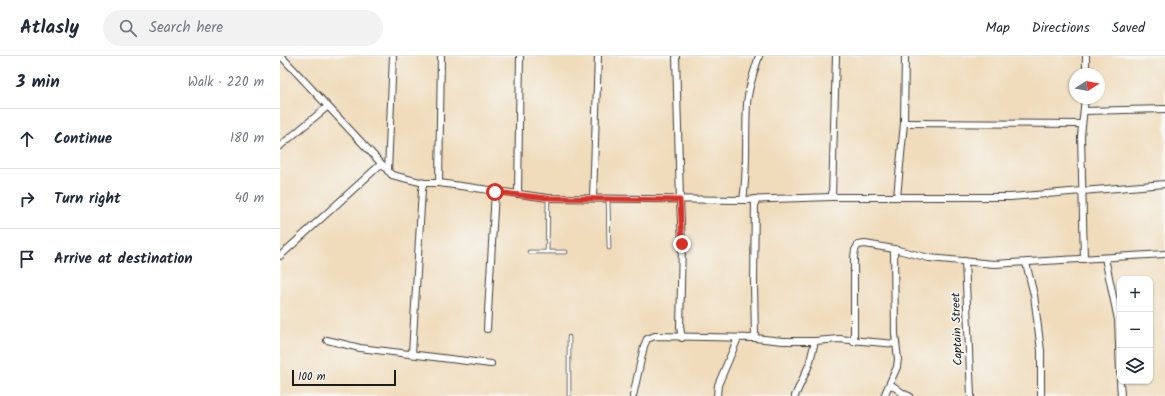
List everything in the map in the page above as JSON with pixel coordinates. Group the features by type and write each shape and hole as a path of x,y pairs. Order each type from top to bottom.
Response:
{"street":[{"path":"281,56 392,176 424,183 439,183 495,192 548,198 680,200 743,200 832,196 1010,197 1165,184"},
{"path":"388,171 392,56"},
{"path":"439,183 441,56"},
{"path":"518,194 520,56"},
{"path":"593,198 598,56"},
{"path":"676,56 682,244 680,327 682,338"},
{"path":"743,200 746,181 747,103 752,76 759,56"},
{"path":"832,196 836,56"},
{"path":"897,197 904,123 905,56"},
{"path":"1086,56 1086,68"},
{"path":"1084,259 1082,124 1085,104"},
{"path":"280,146 327,106"},
{"path":"1084,111 1165,109"},
{"path":"904,123 1082,124"},
{"path":"280,256 381,164"},
{"path":"412,354 422,190 424,183"},
{"path":"487,329 495,192"},
{"path":"755,199 755,338"},
{"path":"854,342 855,250 858,245 865,244 894,249 929,258 994,264 1165,254"},
{"path":"884,396 897,368 894,249"},
{"path":"1105,258 1118,320 1119,348"},
{"name":"Captain Street","path":"965,261 971,396"},
{"path":"1026,262 1034,295 1041,351 1041,396"},
{"path":"633,396 644,346 647,339 655,336 682,338 755,338 783,341 839,339 854,342 896,344"},
{"path":"717,396 718,385 738,338"},
{"path":"327,340 360,348 491,364"},
{"path":"795,396 809,365 815,341"},
{"path":"890,384 909,396"},
{"path":"1120,384 1121,396"}],"lane":[{"path":"547,252 548,198"},
{"path":"608,199 608,248"},
{"path":"530,252 566,252"},
{"path":"568,337 569,396"}],"route":[{"path":"495,192 548,198 680,200 682,244"}]}
